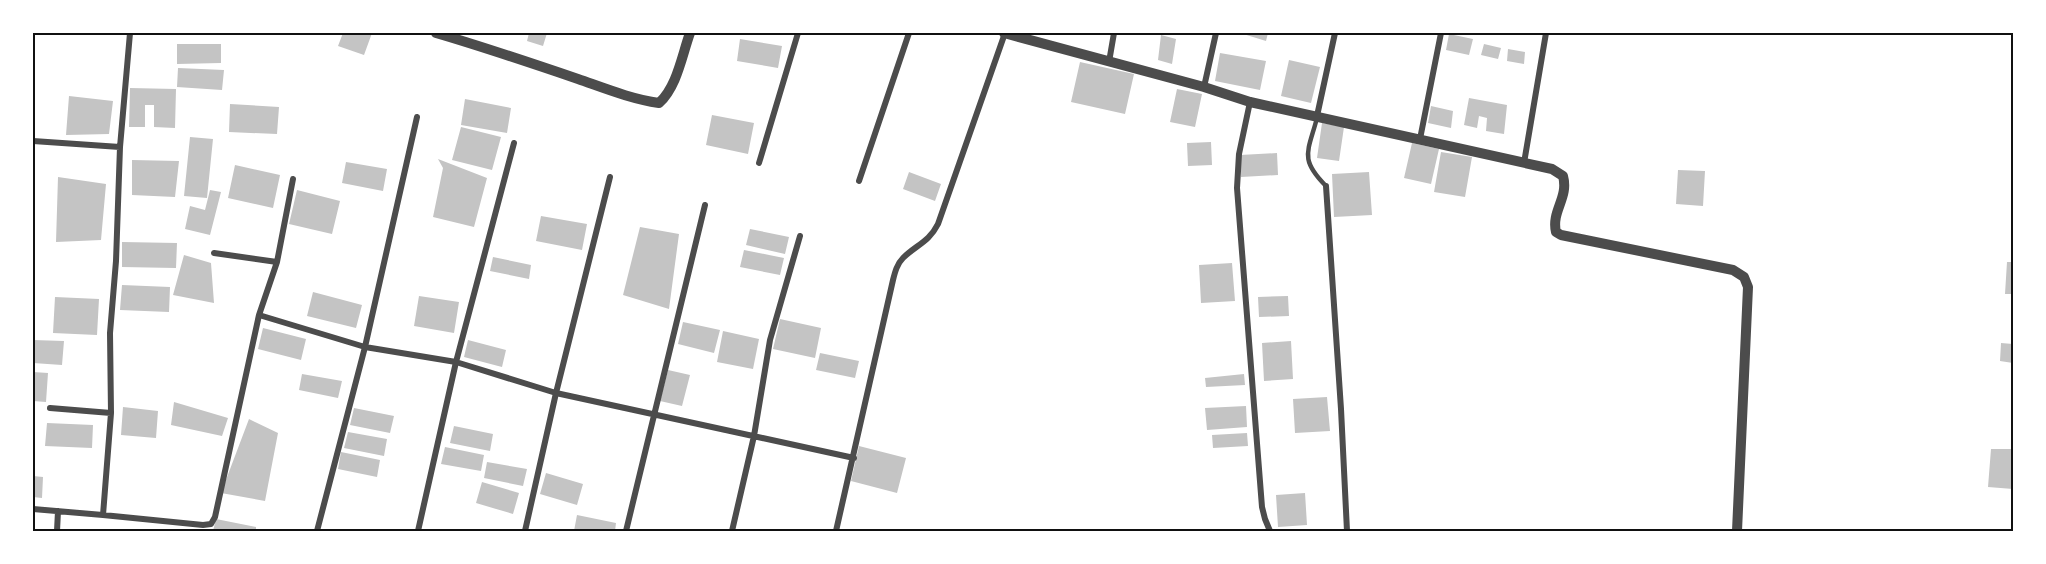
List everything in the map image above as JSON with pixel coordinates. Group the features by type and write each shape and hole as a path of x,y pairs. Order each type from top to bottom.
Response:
{"street":[{"path":"103,515 111,413 110,333 116,261 120,147 130,33"},
{"path":"436,33 658,103 666,97 674,80 690,33"},
{"path":"759,163 798,33"},
{"path":"858,181 909,33"},
{"path":"1109,62 1114,33"},
{"path":"1204,87 1216,33"},
{"path":"1317,116 1335,33"},
{"path":"1420,140 1441,33"},
{"path":"1524,163 1546,33"},
{"path":"836,531 892,280 903,258 933,235 1009,34 1204,87 1250,102 1552,169 1563,176 1566,187 1554,224 1556,232 1733,270 1744,277 1748,286 1737,531"},
{"path":"1250,102 1239,154 1237,188 1262,507 1270,531"},
{"path":"317,531 365,347 417,117"},
{"path":"33,141 120,147"},
{"path":"418,531 456,362 514,143"},
{"path":"525,531 556,393 610,177"},
{"path":"33,509 212,524 221,493 259,315 277,262 293,179"},
{"path":"1326,186 1347,531"},
{"path":"626,531 705,205"},
{"path":"732,531 754,436 771,340 800,236"},
{"path":"214,253 277,262"},
{"path":"259,315 365,347 456,362 556,393 854,458"},
{"path":"50,408 111,413"},
{"path":"57,531 58,511"}],"lane":[{"path":"1317,116 1307,158 1313,173 1326,186"}],"building":[{"path":"343,33 372,33 364,55 338,46"},
{"path":"529,33 547,33 543,46 527,41"},
{"path":"1240,33 1268,33 1266,41"},
{"path":"1449,34 1473,39 1469,55 1446,50"},
{"path":"1161,35 1176,39 1172,64 1158,60"},
{"path":"740,39 782,46 778,68 737,61"},
{"path":"177,44 221,44 221,63 177,64"},
{"path":"1484,44 1501,48 1498,59 1481,55"},
{"path":"1508,49 1525,52 1524,64 1507,61"},
{"path":"1220,53 1266,61 1260,90 1215,81"},
{"path":"1289,60 1320,67 1311,103 1281,96"},
{"path":"1080,62 1134,74 1125,114 1071,102"},
{"path":"178,68 224,70 222,90 177,87"},
{"path":"130,88 176,89 175,128 154,127 154,105 145,105 145,127 129,127"},
{"path":"1177,89 1202,94 1195,127 1170,122"},
{"path":"69,96 113,101 109,134 66,135"},
{"path":"1469,98 1507,105 1504,134 1486,131 1487,118 1479,116 1477,128 1464,125"},
{"path":"465,99 511,108 507,133 461,125"},
{"path":"230,104 279,107 277,134 229,132"},
{"path":"1431,106 1453,111 1451,128 1428,123"},
{"path":"712,115 754,123 748,154 706,145"},
{"path":"1322,123 1344,127 1339,161 1317,158"},
{"path":"461,127 501,137 492,170 452,160"},
{"path":"190,137 213,139 207,198 184,196"},
{"path":"1211,142 1212,165 1188,166 1187,143"},
{"path":"1412,143 1439,149 1431,184 1404,178"},
{"path":"1441,152 1472,157 1465,197 1434,192"},
{"path":"1277,153 1278,175 1241,177 1240,155"},
{"path":"438,159 487,178 474,227 433,217 443,168"},
{"path":"132,160 179,161 175,197 132,195"},
{"path":"346,162 387,169 383,191 342,183"},
{"path":"235,165 280,175 273,208 228,198"},
{"path":"1678,170 1705,171 1703,206 1676,204"},
{"path":"909,172 941,184 935,201 903,189"},
{"path":"1369,172 1372,215 1334,217 1332,174"},
{"path":"58,177 106,184 101,240 56,242"},
{"path":"210,190 221,192 210,235 185,229 190,206 205,210"},
{"path":"297,190 340,201 332,234 289,224"},
{"path":"541,216 587,224 582,250 536,241"},
{"path":"640,227 679,234 669,309 623,295"},
{"path":"750,229 789,237 785,254 746,245"},
{"path":"122,242 177,243 176,268 122,267"},
{"path":"744,250 784,258 780,275 740,267"},
{"path":"184,255 211,263 214,303 173,295"},
{"path":"493,257 531,265 529,279 490,271"},
{"path":"2007,262 2013,262 2013,294 2005,294"},
{"path":"1232,263 1235,301 1201,303 1199,265"},
{"path":"122,285 170,287 169,312 120,310"},
{"path":"313,292 362,305 356,328 307,316"},
{"path":"419,296 459,302 454,333 414,326"},
{"path":"1288,296 1289,316 1259,317 1258,297"},
{"path":"55,297 99,299 97,335 53,333"},
{"path":"780,319 821,328 815,358 773,349"},
{"path":"683,322 720,330 714,353 678,344"},
{"path":"263,328 306,339 301,360 258,349"},
{"path":"723,331 759,339 753,369 717,362"},
{"path":"33,340 64,341 62,365 33,363"},
{"path":"468,340 506,350 502,367 464,357"},
{"path":"1291,341 1293,379 1264,381 1262,343"},
{"path":"2001,343 2013,344 2013,363 2000,361"},
{"path":"820,353 859,361 855,378 816,370"},
{"path":"668,370 690,375 682,406 660,401"},
{"path":"33,372 48,373 46,402 33,401"},
{"path":"302,374 342,381 338,398 299,390"},
{"path":"1244,374 1245,385 1206,387 1205,378"},
{"path":"1327,397 1330,431 1295,433 1293,399"},
{"path":"174,402 228,418 222,436 171,425"},
{"path":"1246,406 1247,427 1207,430 1205,408"},
{"path":"123,407 158,411 156,438 121,435"},
{"path":"354,408 394,416 390,433 350,425"},
{"path":"249,419 278,433 265,501 221,493"},
{"path":"47,423 93,425 92,448 45,446"},
{"path":"454,426 493,434 490,451 450,443"},
{"path":"348,432 387,439 384,456 344,448"},
{"path":"1247,433 1248,446 1213,448 1212,435"},
{"path":"859,446 906,458 897,493 851,481"},
{"path":"445,447 484,455 481,471 441,464"},
{"path":"1991,449 2013,449 2013,489 1988,487"},
{"path":"341,452 380,460 377,477 338,469"},
{"path":"487,462 527,469 523,486 484,478"},
{"path":"546,473 583,484 577,505 540,494"},
{"path":"33,476 43,477 42,498 33,497"},
{"path":"482,482 519,493 513,514 476,503"},
{"path":"1305,493 1307,525 1278,527 1276,495"},
{"path":"577,515 616,523 615,531 574,531"},
{"path":"216,519 256,527 256,531 213,531"}]}
